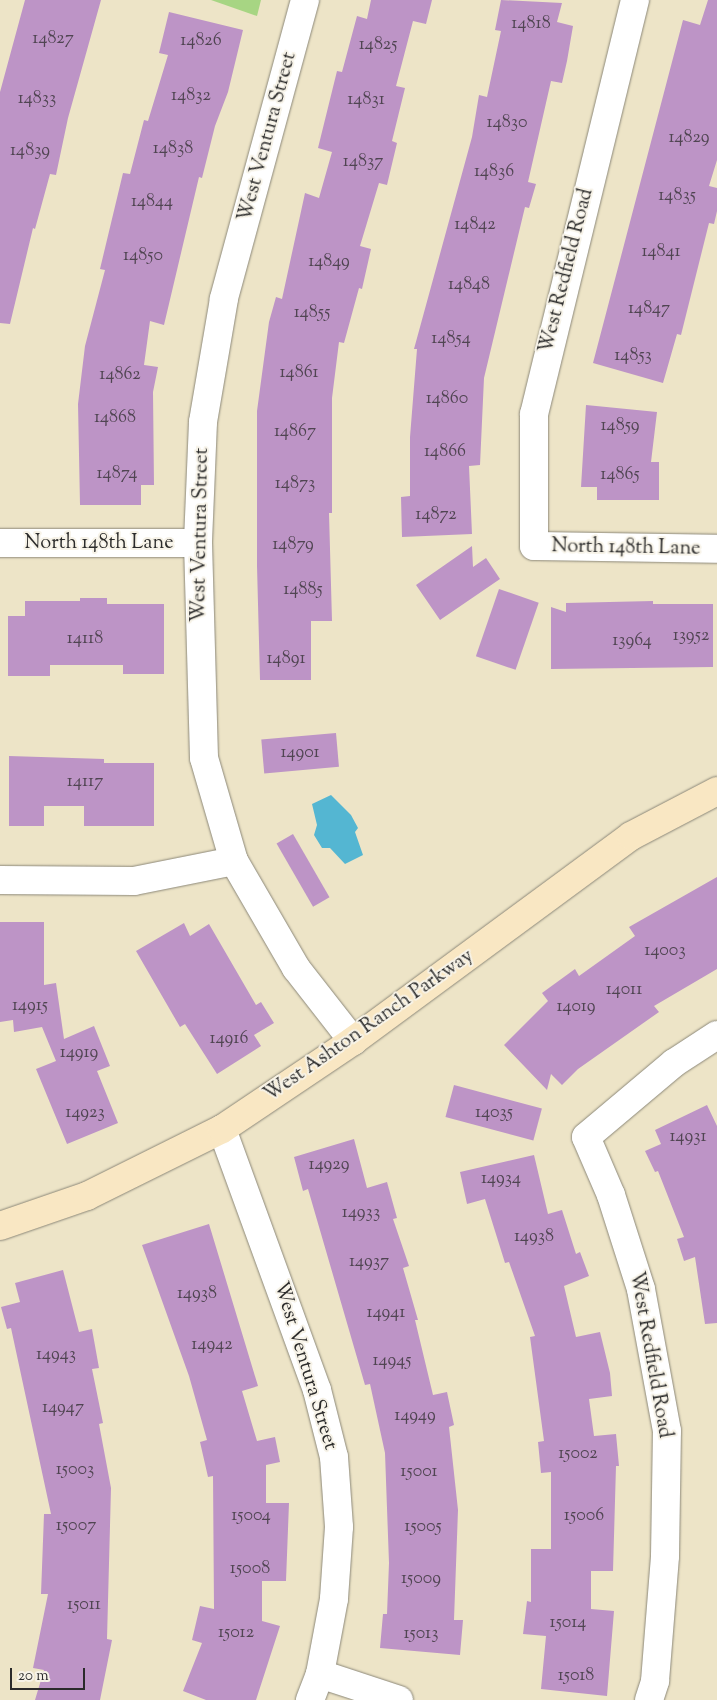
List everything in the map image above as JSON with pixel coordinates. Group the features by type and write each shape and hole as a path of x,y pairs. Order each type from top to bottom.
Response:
{"street":[{"name":"West Ventura Street","path":"305,0 224,299 203,422 198,543 204,758 234,861 296,968 353,1041"},
{"name":"West Redfield Road","path":"534,546 534,414 635,0"},
{"name":"North 148th Lane","path":"0,543 198,543"},
{"name":"North 148th Lane","path":"534,546 717,549"},
{"name":"West Ashton Ranch Parkway","path":"0,1226 86,1196 222,1129 353,1041 631,836 717,791"},
{"path":"0,880 134,881 234,861"},
{"name":"West Redfield Road","path":"649,1700 655,1681 665,1556 667,1431 641,1289 611,1195 586,1137 674,1063 717,1035"},
{"name":"West Ventura Street","path":"222,1129 314,1382 334,1457 339,1527 334,1599 320,1674 310,1700"},
{"path":"320,1674 399,1700"}],"green space":[{"path":"211,0 261,0 257,16"}],"water":[{"path":"331,795 351,815 358,828 355,832 363,855 345,864 330,848 322,848 314,835 317,825 312,804"}],"building":[{"path":"25,0 101,0 68,118 56,175 50,174 35,229 33,228 10,324 0,323 0,92"},
{"path":"371,0 432,0 426,24 413,21 396,86 405,88 392,141 397,143 387,185 379,183 360,246 371,249 362,289 359,288 344,343 339,342 332,398 332,513 329,513 332,621 311,621 311,680 260,680 257,566 257,411 269,322 276,297 282,299 305,193 319,198 332,152 318,148 337,71 342,72 357,16 367,19"},
{"path":"501,0 562,3 557,22 573,26 567,61 562,83 551,81 528,182 536,184 529,208 525,207 484,378 480,465 469,466 472,534 402,537 401,497 410,496 410,437 417,349 414,349 472,137 479,95 487,97 501,31 495,30"},
{"path":"708,0 717,0 717,160 709,186 717,188 717,211 714,224 709,223 681,335 677,334 663,383 593,363 683,20 700,25"},
{"path":"169,12 243,30 228,92 215,126 202,178 199,177 164,325 150,321 144,365 158,367 153,392 154,485 141,485 141,505 80,505 78,404 85,346 105,270 100,269 123,173 130,174 144,120 148,121 168,55 159,53"},
{"path":"586,405 657,412 651,462 659,462 659,500 597,500 597,487 581,487"},
{"path":"472,546 473,567 486,558 500,579 440,620 416,585"},
{"path":"499,589 539,603 516,670 476,656"},
{"path":"80,598 107,598 107,604 164,604 164,674 123,674 123,665 50,665 50,676 8,676 8,616 25,616 25,601 80,601"},
{"path":"653,601 653,604 713,604 713,667 551,669 551,607 566,612 566,603"},
{"path":"336,733 339,767 264,773 261,740"},
{"path":"9,756 104,759 104,763 154,763 154,826 84,826 84,806 44,806 44,826 9,826"},
{"path":"293,834 330,897 313,907 277,844"},
{"path":"717,877 717,969 654,1006 659,1012 578,1069 562,1085 551,1074 547,1090 504,1045 548,1001 542,993 575,969 579,976 635,936 629,927"},
{"path":"0,922 44,922 44,985 56,983 64,1039 94,1026 110,1066 97,1071 118,1123 67,1144 36,1069 56,1061 42,1027 14,1032 13,1020 0,1022"},
{"path":"184,923 190,936 209,924 256,1005 261,1002 274,1023 254,1035 261,1046 217,1074 185,1024 180,1027 136,951"},
{"path":"454,1085 542,1109 533,1140 445,1117"},
{"path":"707,1105 717,1126 717,1323 705,1324 695,1257 684,1261 677,1239 684,1237 658,1171 655,1172 645,1151 661,1144 655,1130"},
{"path":"354,1139 367,1188 387,1182 397,1218 393,1219 409,1266 403,1268 418,1320 415,1320 433,1395 447,1392 454,1425 449,1427 458,1510 454,1620 463,1620 460,1655 380,1648 383,1614 387,1614 389,1563 385,1453 370,1384 365,1385 308,1189 303,1191 294,1157"},
{"path":"534,1155 548,1214 562,1210 576,1254 580,1252 589,1276 564,1286 576,1337 600,1332 610,1373 612,1396 589,1399 594,1436 616,1434 619,1466 616,1466 613,1571 591,1571 591,1609 614,1611 607,1696 541,1689 546,1636 523,1634 527,1601 531,1602 531,1549 551,1549 551,1472 541,1473 538,1442 544,1441 530,1337 535,1336 509,1262 505,1263 485,1199 467,1204 460,1172"},
{"path":"209,1224 258,1386 242,1391 257,1441 275,1437 280,1462 266,1465 266,1503 289,1503 286,1581 262,1581 262,1621 280,1626 256,1700 206,1700 183,1691 202,1643 192,1640 200,1606 214,1609 213,1476 208,1477 200,1442 207,1440 189,1376 142,1245"},
{"path":"63,1270 79,1332 92,1329 99,1368 92,1369 103,1423 99,1424 111,1488 107,1639 112,1640 100,1700 35,1700 44,1670 33,1668 48,1594 41,1594 44,1514 51,1514 11,1328 7,1329 1,1307 20,1302 15,1283"}]}
